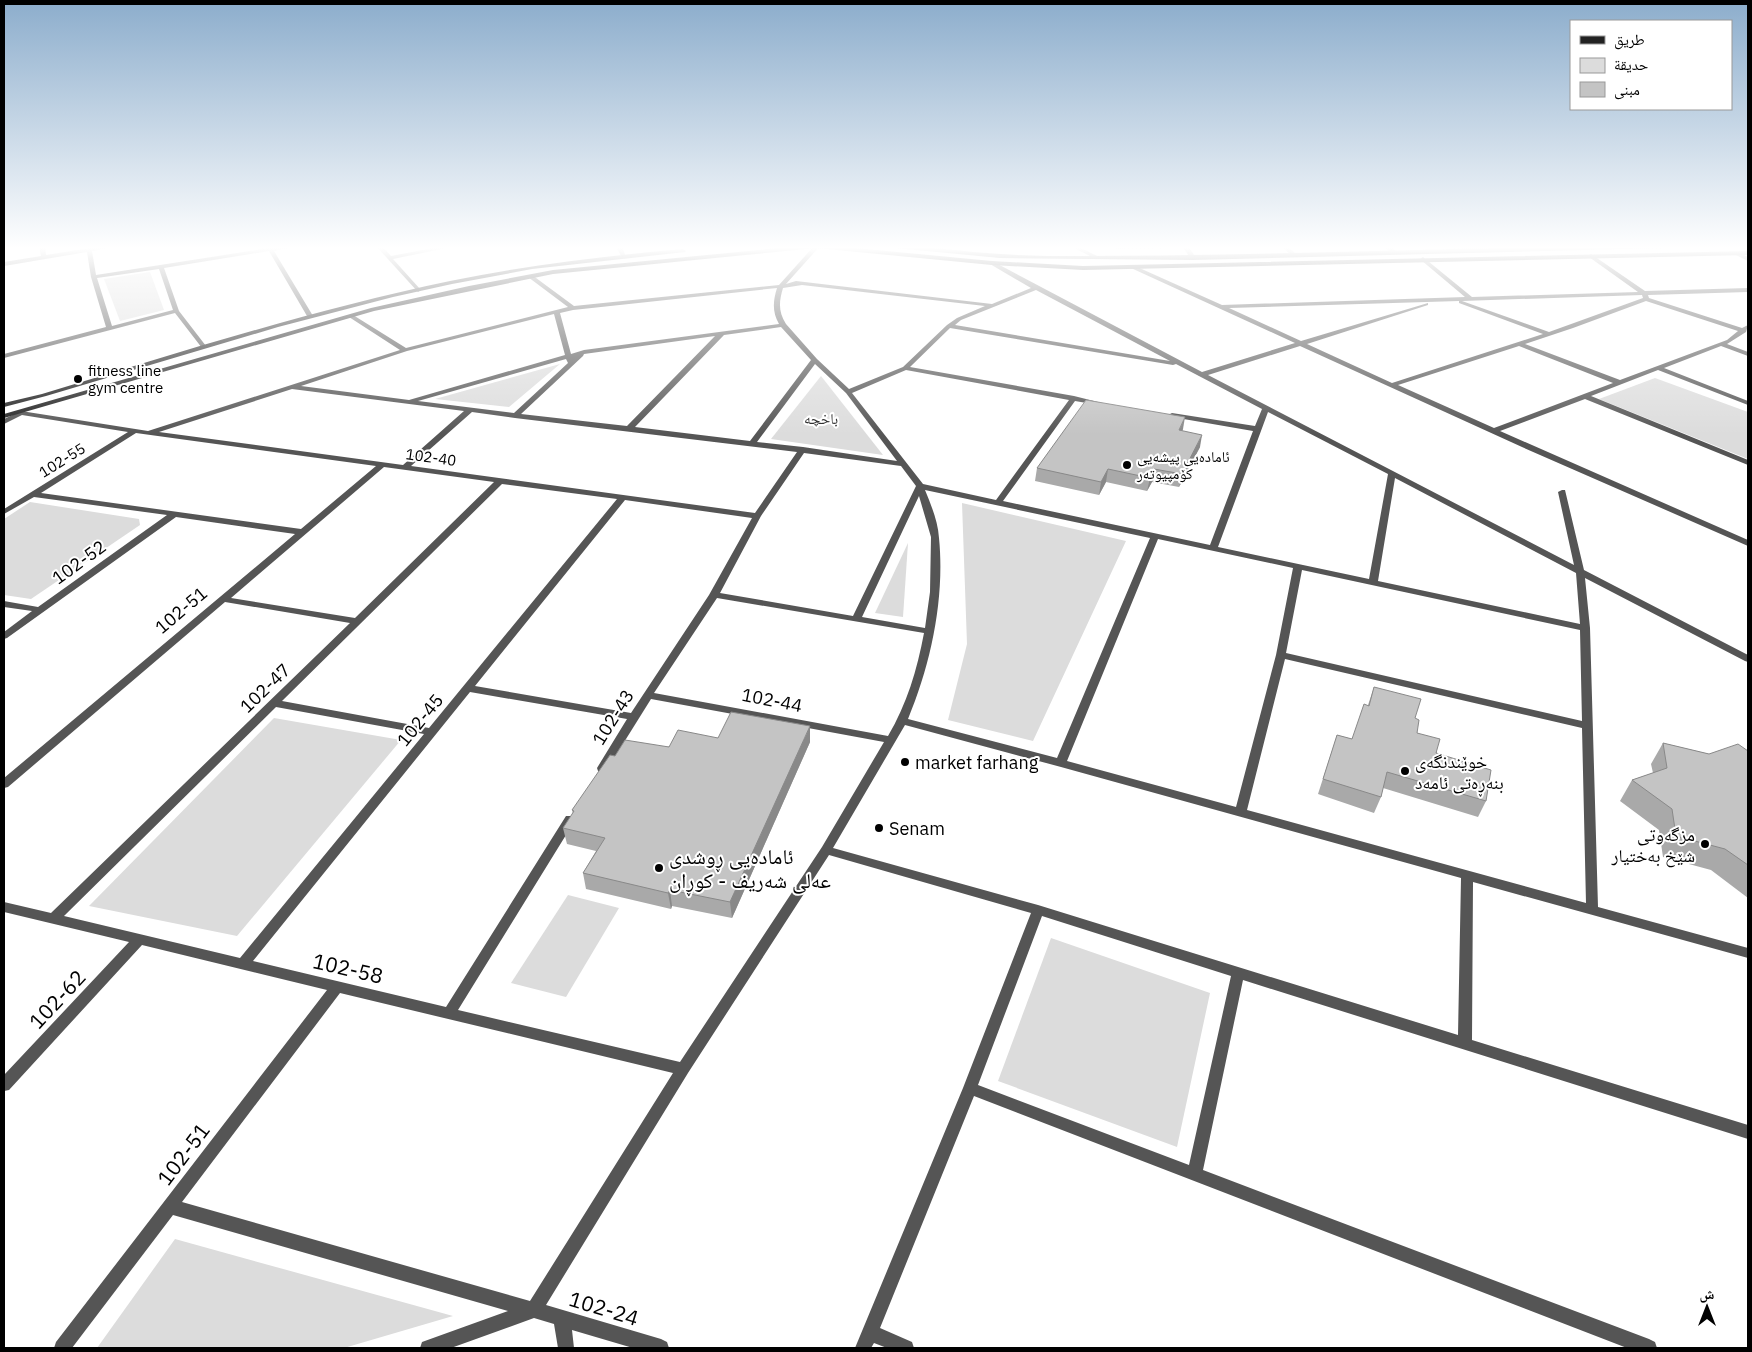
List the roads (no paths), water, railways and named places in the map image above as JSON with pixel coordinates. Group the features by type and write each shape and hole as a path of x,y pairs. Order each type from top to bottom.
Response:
{"main road":[{"path":"4,405 339,309"},
{"path":"4,416 378,309"}],"street":[{"path":"104,309 110,329"},
{"path":"306,309 310,316"},
{"path":"149,433 289,386 405,350 570,309"},
{"path":"428,1348 534,1310 683,1069 826,850 902,721 914,692 923,663 935,592 935,537 920,486 848,392 783,326 776,309"},
{"path":"848,392 905,368 949,326 982,309"},
{"path":"1077,309 1748,659"},
{"path":"1229,309 1300,344 1748,543"},
{"path":"1203,374 1410,309"},
{"path":"1481,309 1549,334"},
{"path":"1392,385 1520,344 1613,309"},
{"path":"1686,309 1746,329"},
{"path":"4,356 176,311 204,347"},
{"path":"557,313 569,360"},
{"path":"351,316 405,350"},
{"path":"406,403 569,360 584,352 783,326"},
{"path":"949,326 1184,365"},
{"path":"1494,431 1721,344 1746,329"},
{"path":"629,429 722,333"},
{"path":"1520,344 1620,383"},
{"path":"1721,344 1748,354"},
{"path":"515,416 569,360"},
{"path":"752,443 815,360"},
{"path":"905,368 1103,403"},
{"path":"1658,368 1748,403"},
{"path":"289,386 406,403 803,449 903,464"},
{"path":"1585,396 1748,463"},
{"path":"998,502 1074,398"},
{"path":"1213,549 1266,407"},
{"path":"404,468 470,410"},
{"path":"4,422 21,412"},
{"name":"102-40","path":"21,412 149,433 757,516"},
{"path":"1161,413 1257,429"},
{"name":"102-55","path":"4,512 135,431"},
{"path":"757,516 803,449"},
{"name":"102-51","path":"4,784 382,464"},
{"path":"1373,583 1392,472"},
{"name":"102-47","path":"53,919 500,481"},
{"path":"920,486 1585,628"},
{"path":"857,618 920,486"},
{"path":"1562,492 1580,571 1585,628 1592,909"},
{"path":"32,494 302,532"},
{"name":"102-45","path":"244,964 623,497"},
{"name":"102-52","path":"4,636 174,514"},
{"name":"102-43","path":"596,777 648,694 714,595 757,516"},
{"path":"1061,763 1155,536"},
{"path":"1241,812 1281,655 1298,567"},
{"path":"714,595 928,631"},
{"path":"223,599 357,621"},
{"path":"4,604 40,610"},
{"path":"1281,655 1587,726"},
{"path":"468,688 633,718"},
{"name":"102-44","path":"648,694 890,740"},
{"path":"274,703 432,732"},
{"path":"902,721 1241,812 1748,952"},
{"path":"449,1013 575,810"},
{"path":"826,850 1038,910 1748,1132"},
{"path":"1465,1043 1467,875"},
{"name":"102-58","path":"4,907 683,1069"},
{"path":"863,1348 970,1088 1038,910"},
{"name":"102-62","path":"4,1086 139,940"},
{"path":"1195,1174 1238,973"},
{"name":"102-51","path":"62,1348 337,986"},
{"path":"970,1088 1649,1348"},
{"name":"102-24","path":"170,1206 661,1348"},
{"path":"562,1318 566,1348"},
{"path":"869,1332 906,1348"}],"place":[{"name":"fitness line gym centre","path":"78,379"},
{"name":"ئامادەیی پیشەیی کۆمپیوتەر","path":"1127,465"},
{"name":"market farhang","path":"905,762"},
{"name":"خوێندنگەی بنەڕەتی ئامەد","path":"1405,771"},
{"name":"Senam","path":"879,828"},
{"name":"مزگەوتی شێخ بەختیار","path":"1705,844"},
{"name":"ئامادەیی ڕوشدی عەلی شەریف - کوڕان","path":"659,868"}],"park label":[{"name":"باخچە","path":"821,418"}]}
